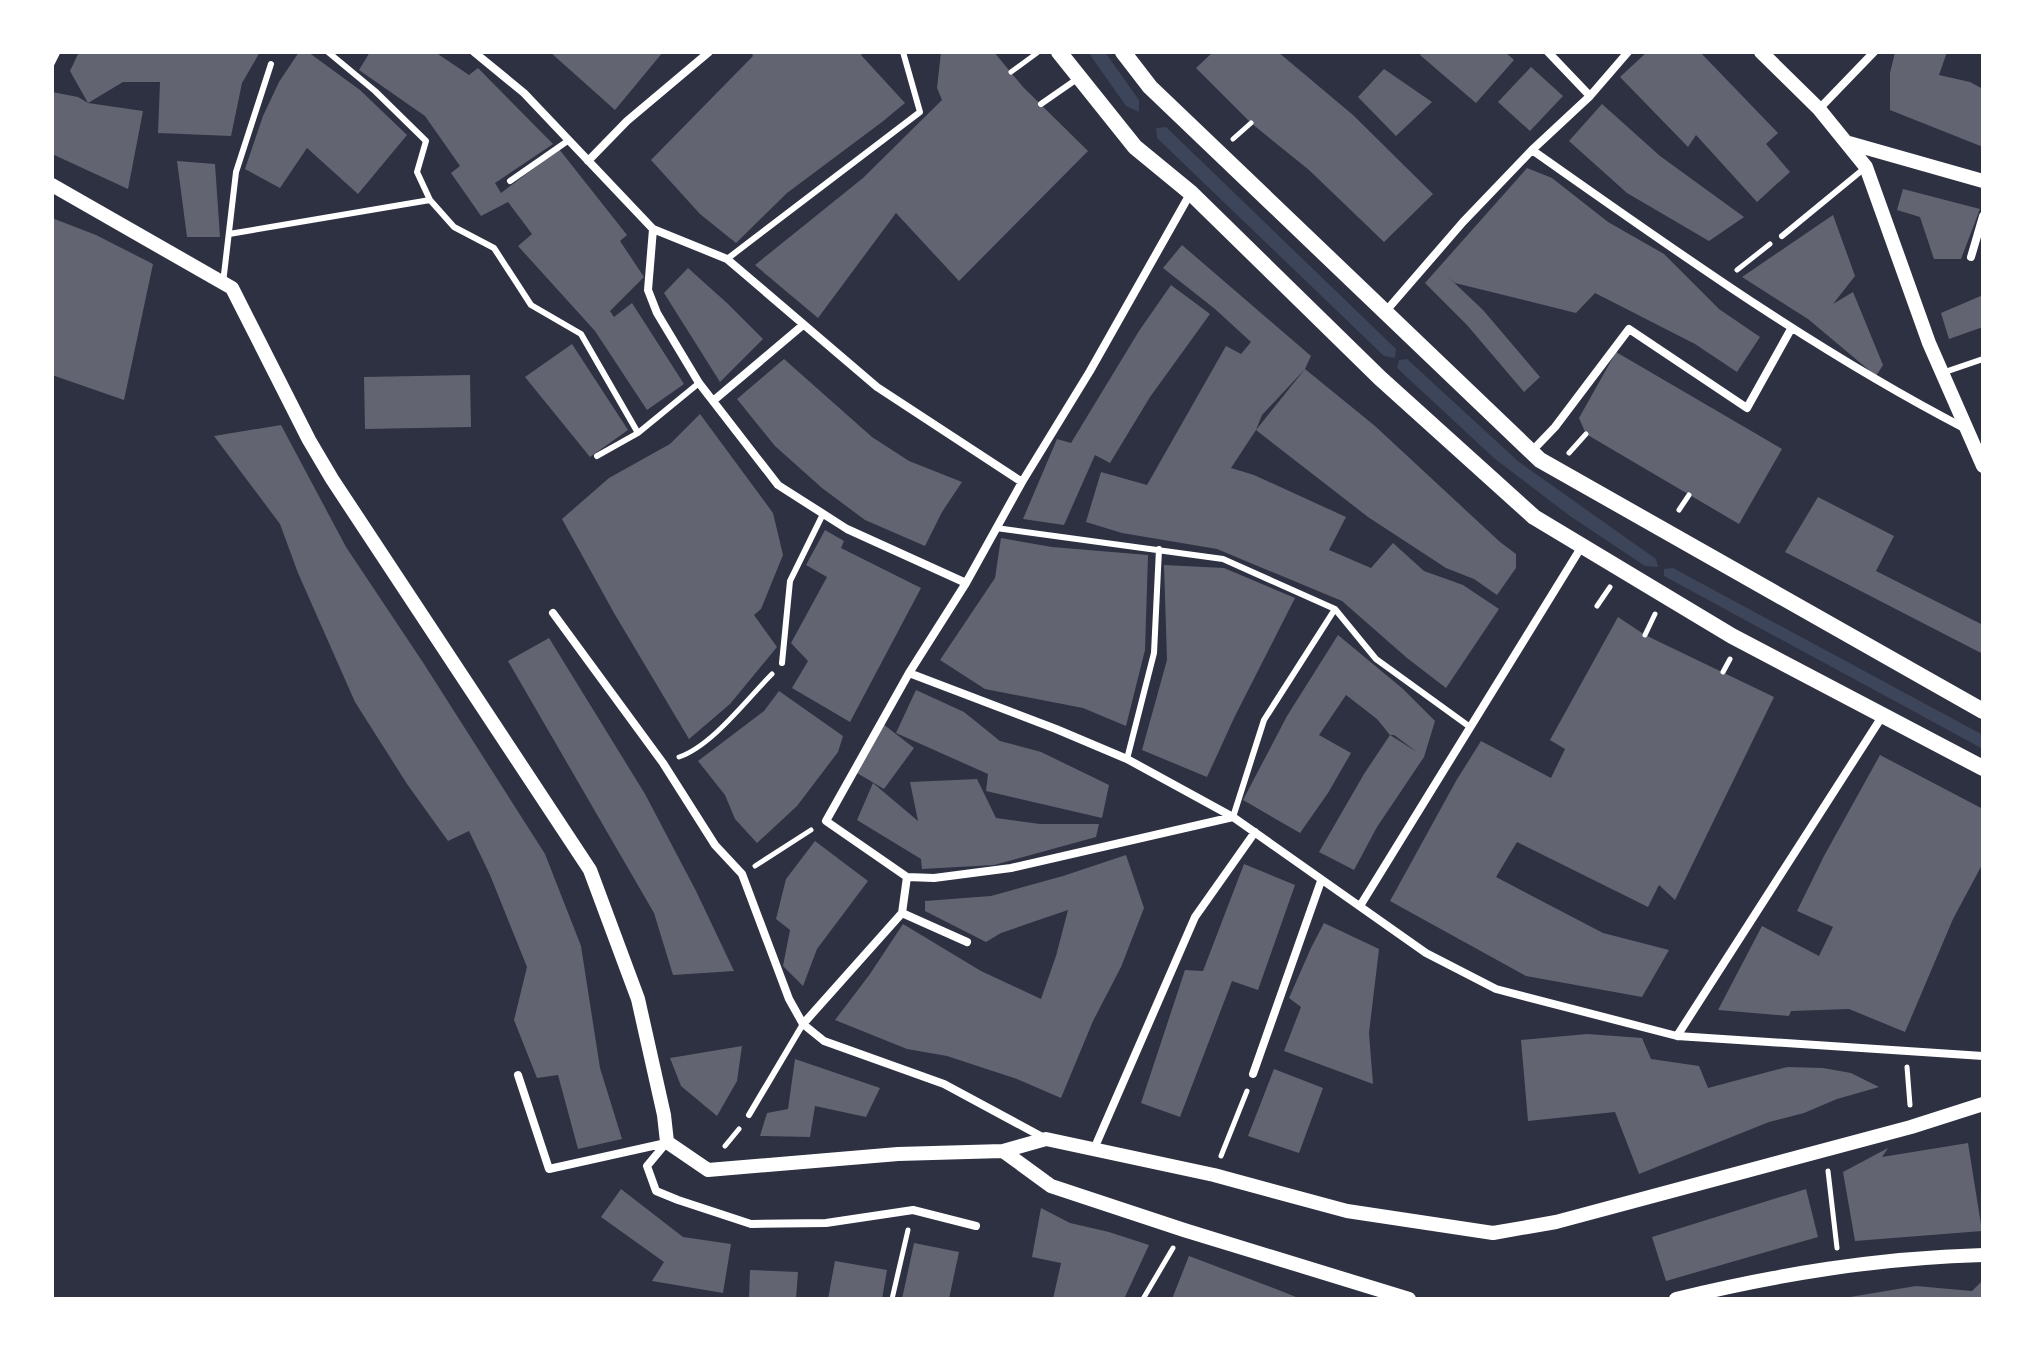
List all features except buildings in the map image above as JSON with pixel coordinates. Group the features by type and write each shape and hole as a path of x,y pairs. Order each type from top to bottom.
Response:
{"main road":[{"path":"1059,52 1135,147 1191,193 1392,389 1534,517 1732,636 1983,768"},
{"path":"1123,52 1150,87 1540,460 1983,711"}],"street":[{"path":"474,52 524,93 653,229 727,259 877,387 1022,482"},
{"path":"588,161 627,121 709,52"},
{"path":"1548,52 1590,96"},
{"path":"1386,311 1463,222 1532,150 1590,96 1628,52"},
{"path":"1761,52 1819,109 1866,167 1929,343 1983,466"},
{"path":"1819,109 1874,52"},
{"path":"1849,143 1983,181"},
{"path":"1532,150 1791,329 1891,390 1965,429"},
{"path":"52,185 232,288 332,479 590,870 638,999 664,1115 667,1142 647,1166 656,1191 751,1224 826,1223 913,1210 976,1226"},
{"path":"1191,193 966,583 909,673 826,821 907,877 934,878 1011,868 1233,817"},
{"path":"1971,257 1983,216"},
{"path":"653,229 648,290 657,313 699,383 778,485 847,529 966,583"},
{"path":"713,401 803,325"},
{"path":"1532,451 1555,427 1629,329 1747,408 1791,329"},
{"path":"1360,906 1582,546"},
{"path":"553,613 663,763 715,845 742,874 789,999 803,1024 824,1041 944,1084 1046,1139 1214,1175 1347,1211 1493,1233 1556,1222 1911,1127 1983,1104"},
{"path":"909,673 1127,759 1233,817 1426,953 1496,989 1677,1036 1983,1056"},
{"path":"1677,1036 1883,715"},
{"path":"1094,1149 1195,917 1255,832"},
{"path":"803,1024 902,913 907,877"},
{"path":"1253,1074 1321,881"},
{"path":"902,913 967,942"},
{"path":"518,1075 549,1169 667,1142 708,1170 898,1154 1003,1151 1046,1139"},
{"path":"1003,1151 1051,1186 1409,1299"},
{"path":"1676,1299 1839,1265 1915,1257 1983,1255"}],"lane":[{"path":"328,52 375,91 426,141 417,172 430,200 454,227 494,248 531,305 581,334 638,433"},
{"path":"727,259 920,112 903,52"},
{"path":"223,283 236,172 271,64"},
{"path":"1041,104 1080,77"},
{"path":"510,181 569,140"},
{"path":"1782,236 1866,167"},
{"path":"229,234 430,200"},
{"path":"1942,373 1983,359"},
{"path":"597,456 638,433 699,383"},
{"path":"782,663 790,581 823,514"},
{"path":"996,528 1223,559 1335,609 1376,659 1470,727"},
{"path":"1127,759 1154,653 1159,549"},
{"path":"1233,817 1264,720 1335,609"},
{"path":"749,1115 803,1024"}],"path":[{"path":"52,64 58,52"},
{"path":"1011,72 1038,52"},
{"path":"1726,282 1742,264 1782,236"},
{"path":"1679,510 1689,495"},
{"path":"663,763 689,754 720,728 782,663"},
{"path":"742,874 826,821"},
{"path":"1906,1050 1911,1127"},
{"path":"1214,1175 1253,1074"},
{"path":"708,1170 749,1115"},
{"path":"1825,1150 1839,1265"},
{"path":"892,1299 913,1210"},
{"path":"1143,1299 1184,1230"}],"shaded area":[{"path":"1088,52 1105,52 1139,100 1139,112 1126,106"},
{"path":"1166,127 1396,349 1395,358 1384,356 1157,138 1156,128"},
{"path":"1407,359 1519,462 1656,559 1658,567 1645,566 1570,516 1495,459 1397,368 1399,360"},
{"path":"1673,568 1983,735 1983,749 1664,576 1664,569"}]}
